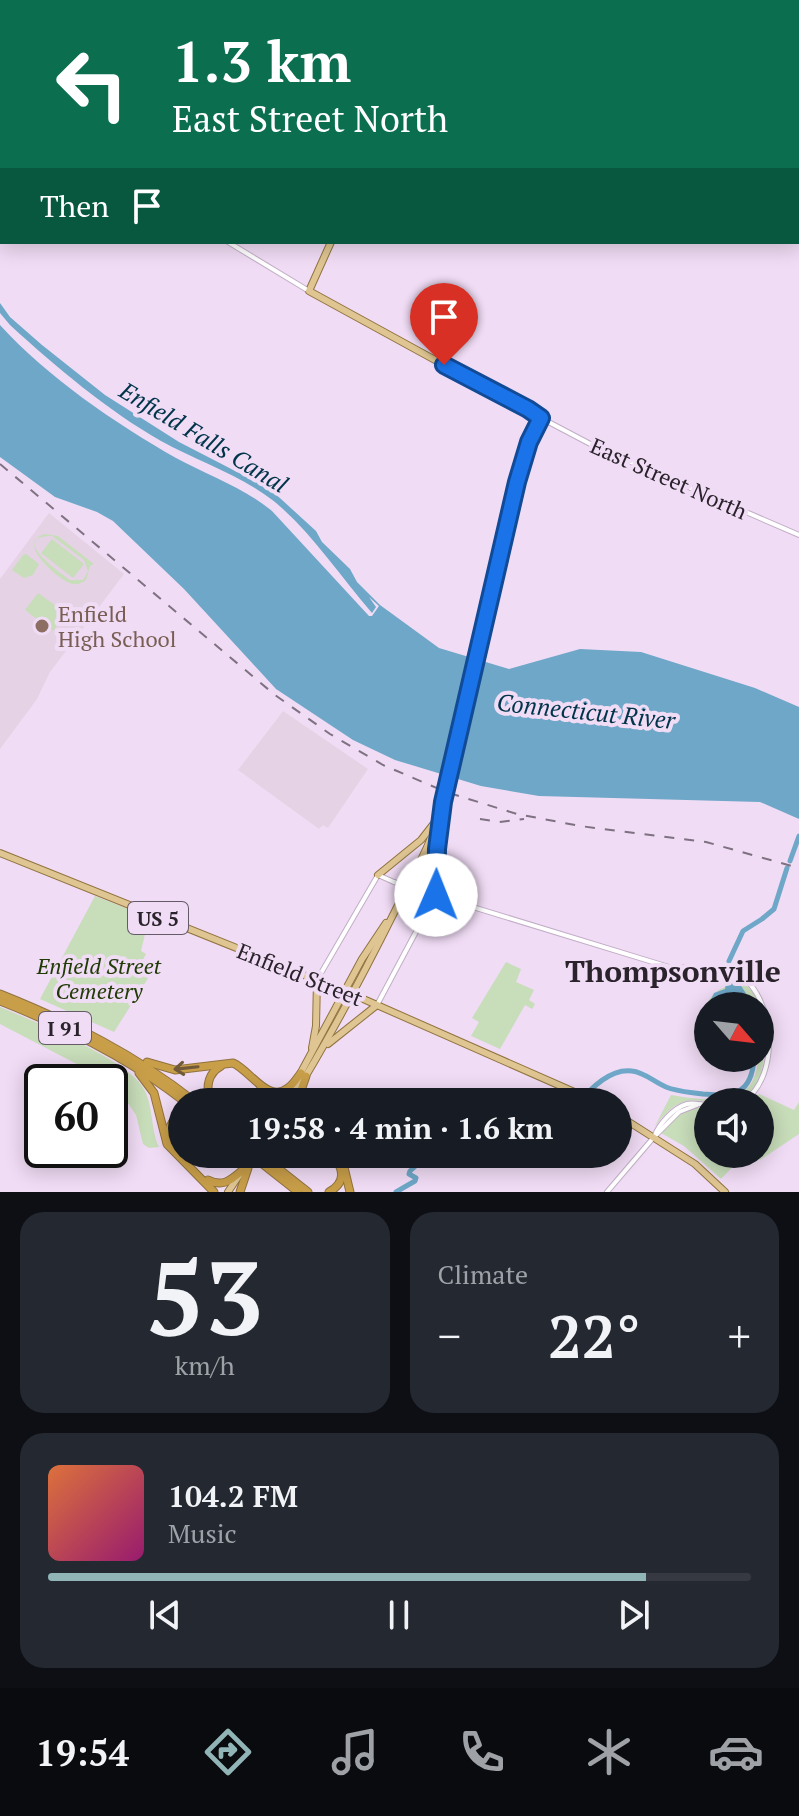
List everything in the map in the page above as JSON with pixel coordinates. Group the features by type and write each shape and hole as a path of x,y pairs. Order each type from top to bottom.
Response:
{"highway":[{"name":"I 91","path":"0,994 110,1044 176,1088"},
{"name":"I 91","path":"0,1001 65,1028 126,1061 168,1090"},
{"path":"110,1044 167,1069 183,1070 233,1063 273,1092 288,1089 304,1075"},
{"path":"126,1061 153,1090 167,1144 214,1192"},
{"path":"208,1088 210,1077 217,1068 227,1065 240,1069 260,1088"},
{"path":"301,1088 304,1075"},
{"path":"195,1168 214,1183 226,1183 242,1168"},
{"path":"240,1192 248,1168"},
{"path":"272,1168 291,1192"},
{"path":"272,1168 298,1192"},
{"path":"272,1168 308,1192"},
{"path":"272,1168 317,1192"},
{"path":"329,1192 338,1186 343,1173 341,1168"},
{"path":"346,1168 350,1192"}],"main road":[{"name":"East Street North","path":"231,244 309,291 596,447 799,535"},
{"path":"309,291 330,244"},
{"path":"318,1056 425,853 439,816 517,482 541,418"},
{"path":"296,1088 331,1041 377,1005 435,897 443,800"},
{"path":"304,1075 315,1032 317,980 378,875 421,840 439,816"},
{"name":"Enfield Street","path":"0,853 361,998 567,1088"},
{"path":"378,875 435,897 669,967 734,971 755,990 767,1017 764,1078 758,1088"},
{"path":"308,1061 362,959 395,911"},
{"path":"607,1192 676,1115 694,1106"},
{"path":"632,1124 695,1164 725,1192"},
{"path":"231,1192 246,1168"}],"shaded area":[{"name":"Enfield High School","path":"49,513 124,574 50,672 37,699 0,749 0,579"},
{"path":"283,711 368,769 328,828 323,825 319,829 238,770"}],"green space":[{"path":"44,534 58,536 94,564 90,566 86,580 73,584 49,568 35,550 35,543 41,556 70,580 83,580 88,571 84,560 52,536 36,541"},
{"path":"52,539 84,564 73,578 41,553"},
{"path":"26,554 39,564 33,575 24,578 12,570"},
{"path":"38,593 66,613 53,631 25,610"},
{"name":"Enfield Street Cemetery","path":"95,896 149,917 141,951 146,954 140,965 152,972 114,1032 40,999"},
{"path":"506,962 521,969 516,982 534,990 529,1000 535,1004 532,1009 525,1005 500,1049 471,1036 479,1022 472,1018"},
{"path":"728,972 739,978 752,992 717,992 725,987"},
{"path":"0,1007 77,1041 117,1064 77,1064 0,1024"},
{"path":"128,1072 146,1093 159,1147 149,1148 143,1144 136,1115 128,1103"},
{"path":"761,1072 754,1088 747,1088 750,1086 756,1073"},
{"path":"671,1095 694,1100 669,1110 654,1128"},
{"path":"774,1101 794,1110 799,1102 799,1134 774,1151"},
{"path":"694,1108 694,1155 661,1133 684,1112"},
{"path":"709,1168 732,1168 721,1179"}],"water":[{"name":"Connecticut River","path":"0,303 10,317 105,395 179,442 270,489 316,531 322,542 380,605 439,648 509,669 580,649 641,652 755,688 799,707 799,819 760,802 539,796 481,786 395,760 353,740 276,689 184,589 113,521 55,497 0,457 0,325 38,363 106,414 176,458 238,488 272,511 369,616 372,616 379,606 369,597 376,607 372,613 314,541 275,502 234,476 161,441 102,402 10,325 0,313"},
{"path":"734,979 745,992 717,992 725,989 726,984"}],"waterway":[{"path":"790,861 799,836"},
{"path":"729,961 743,931 774,909 787,868"},
{"path":"593,1088 617,1073 632,1071 680,1091 724,1095 739,1091 752,1072"},
{"path":"396,1192 415,1181 416,1178 409,1174 413,1168"}],"railway":[{"path":"0,464 275,695 330,734 383,765 446,792 517,814 580,826 706,842 799,868"},
{"path":"480,819 499,822 524,819"}],"place":[{"name":"Enfield High School","path":"42,626"}],"district":[{"name":"Thompsonville","path":"673,971"}],"route":[{"path":"436,895 437,849 443,802 520,467 541,418 444,365"}],"water label":[{"name":"Enfield Falls Canal","path":"204,437"}]}
